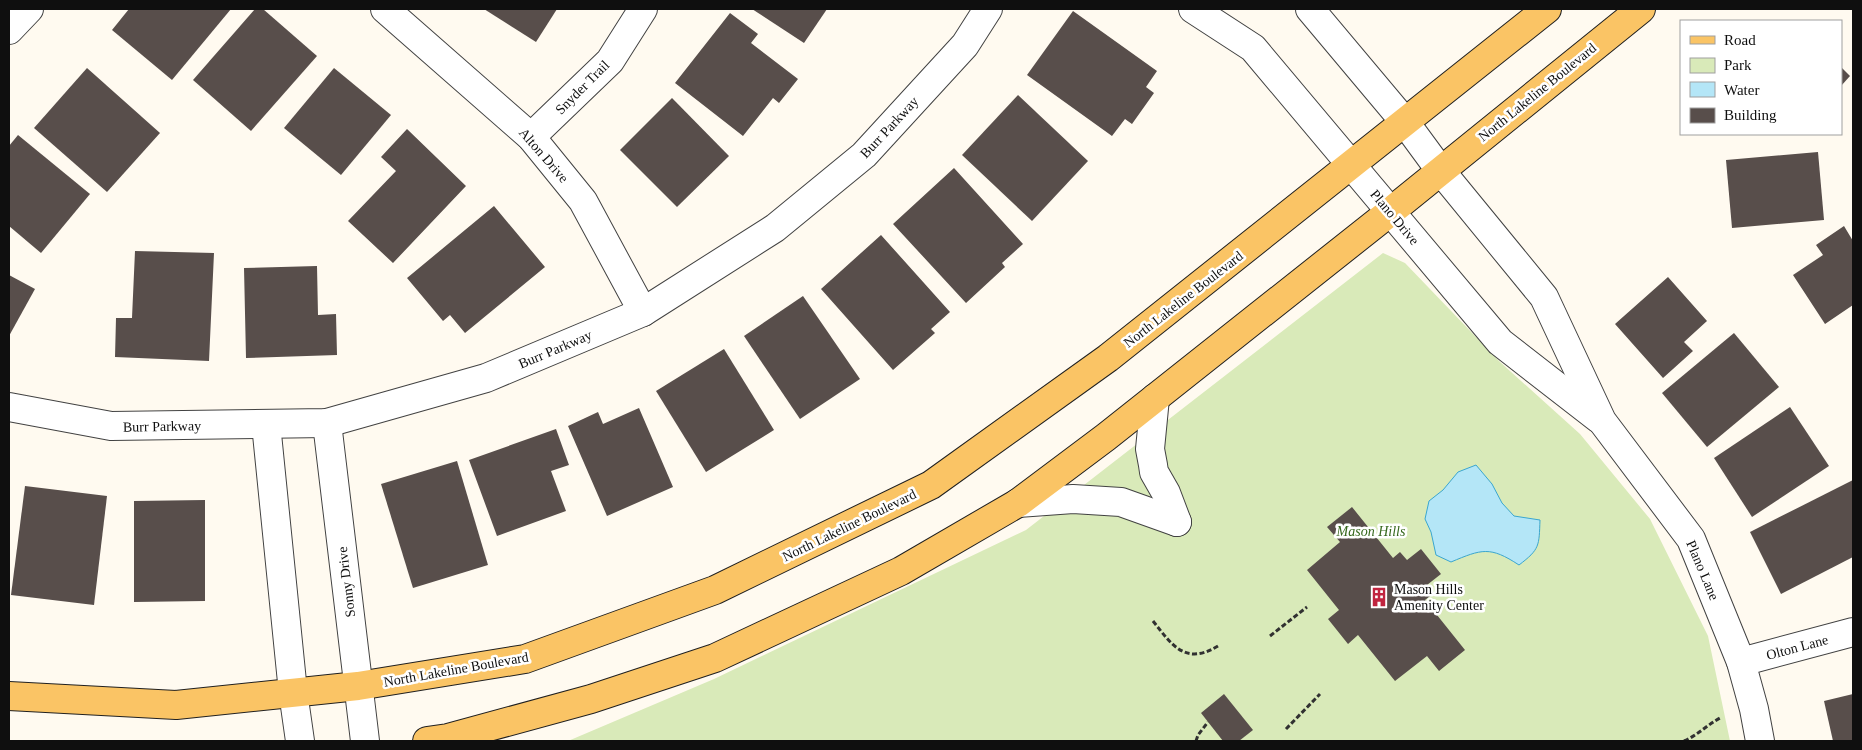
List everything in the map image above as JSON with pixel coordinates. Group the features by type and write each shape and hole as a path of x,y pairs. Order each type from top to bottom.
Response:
{"main road":[{"name":"North Lakeline Boulevard","path":"9,696 176,705 358,686 525,659 715,590 931,485 1108,358 1547,9"},
{"name":"North Lakeline Boulevard","path":"427,741 448,738 591,699 715,658 901,571 1018,503 1155,398 1390,212 1641,9"}],"street":[{"path":"9,30 29,9"},
{"name":"Alton Drive","path":"385,9 531,137 583,201 642,312"},
{"name":"Snyder Trail","path":"531,137 610,61 643,9"},
{"name":"Burr Parkway","path":"9,407 112,426 327,423 486,378 642,312 775,228 864,155 965,45 988,9"},
{"name":"Plano Drive","path":"1193,9 1253,48 1500,342 1602,421"},
{"path":"1310,9 1404,121 1440,170 1544,297 1602,421"},
{"path":"1018,503 1073,499 1121,502 1177,522 1166,493 1152,465 1150,449 1155,398"},
{"name":"Plano Lane","path":"1602,421 1691,539 1741,662 1760,741"},
{"name":"Sonny Drive","path":"327,423 365,741"},
{"path":"266,424 293,692 300,741"},
{"name":"Olton Lane","path":"1741,662 1853,632"}],"path":[{"path":"1270,636 1307,607"},
{"path":"1153,621 1174,647 1184,652 1194,654 1211,650 1218,646"},
{"path":"1286,729 1320,694"},
{"path":"1684,741 1695,736 1722,717"},
{"path":"1196,741 1198,735 1208,722"}],"green space":[{"name":"Mason Hills","path":"1383,253 1405,263 1500,362 1580,434 1650,519 1708,636 1730,741 568,741 714,679 1026,530"}],"water":[{"path":"1476,465 1492,484 1502,503 1514,516 1540,520 1539,536 1535,551 1519,565 1493,552 1478,552 1451,562 1436,555 1431,532 1425,519 1429,501 1443,490 1458,472"}],"building":[{"path":"129,9 231,9 172,80 112,30"},
{"path":"255,9 263,9 317,56 251,131 193,80"},
{"path":"484,9 557,9 536,42"},
{"path":"752,9 827,9 804,43"},
{"path":"1073,11 1157,71 1146,87 1154,93 1132,124 1125,119 1112,136 1027,75"},
{"path":"730,13 758,34 751,43 798,79 779,103 773,98 743,136 675,83"},
{"path":"87,68 160,133 107,192 34,128"},
{"path":"334,68 391,115 341,175 284,128"},
{"path":"1842,68 1850,76 1842,85"},
{"path":"1018,95 1088,161 1032,221 962,155"},
{"path":"672,98 729,156 677,207 620,150"},
{"path":"407,129 466,186 393,263 348,221 396,171 381,157"},
{"path":"18,135 90,194 41,253 9,226 9,146"},
{"path":"1818,152 1824,220 1732,228 1726,160"},
{"path":"954,168 1023,244 1002,263 1005,267 966,303 893,224"},
{"path":"494,206 545,267 465,333 450,315 443,321 407,278"},
{"path":"1844,226 1853,241 1853,305 1825,324 1793,275 1823,255 1816,245"},
{"path":"881,235 950,312 931,329 935,333 893,370 821,289"},
{"path":"135,251 214,253 209,361 115,357 116,318 132,318"},
{"path":"317,266 318,315 336,314 337,355 246,358 244,268"},
{"path":"9,275 35,289 9,336"},
{"path":"1668,277 1707,321 1684,342 1693,351 1663,378 1615,324"},
{"path":"803,296 860,379 800,419 744,336"},
{"path":"1734,333 1779,387 1707,447 1662,393"},
{"path":"724,349 774,430 706,472 656,391"},
{"path":"1790,407 1829,466 1752,517 1714,458"},
{"path":"639,408 673,487 607,516 568,426 598,412 603,424"},
{"path":"556,429 569,465 551,471 566,511 497,536 469,460"},
{"path":"457,461 488,565 413,588 381,484"},
{"path":"1853,480 1853,557 1781,594 1750,532"},
{"path":"25,486 107,496 94,605 11,595"},
{"path":"205,500 205,601 134,602 134,501"},
{"name":"Mason Hills Amenity Center","path":"1352,507 1393,558 1400,552 1407,560 1421,549 1441,574 1427,585 1434,593 1425,600 1465,650 1439,671 1427,656 1395,681 1358,635 1348,644 1328,619 1339,610 1307,570 1340,542 1327,527"},
{"path":"1224,694 1253,730 1239,741 1223,741 1201,713"},
{"path":"1853,694 1853,741 1833,741 1824,701"}],"place":[{"name":"Mason Hills Amenity Center","path":"1379,597"}]}
